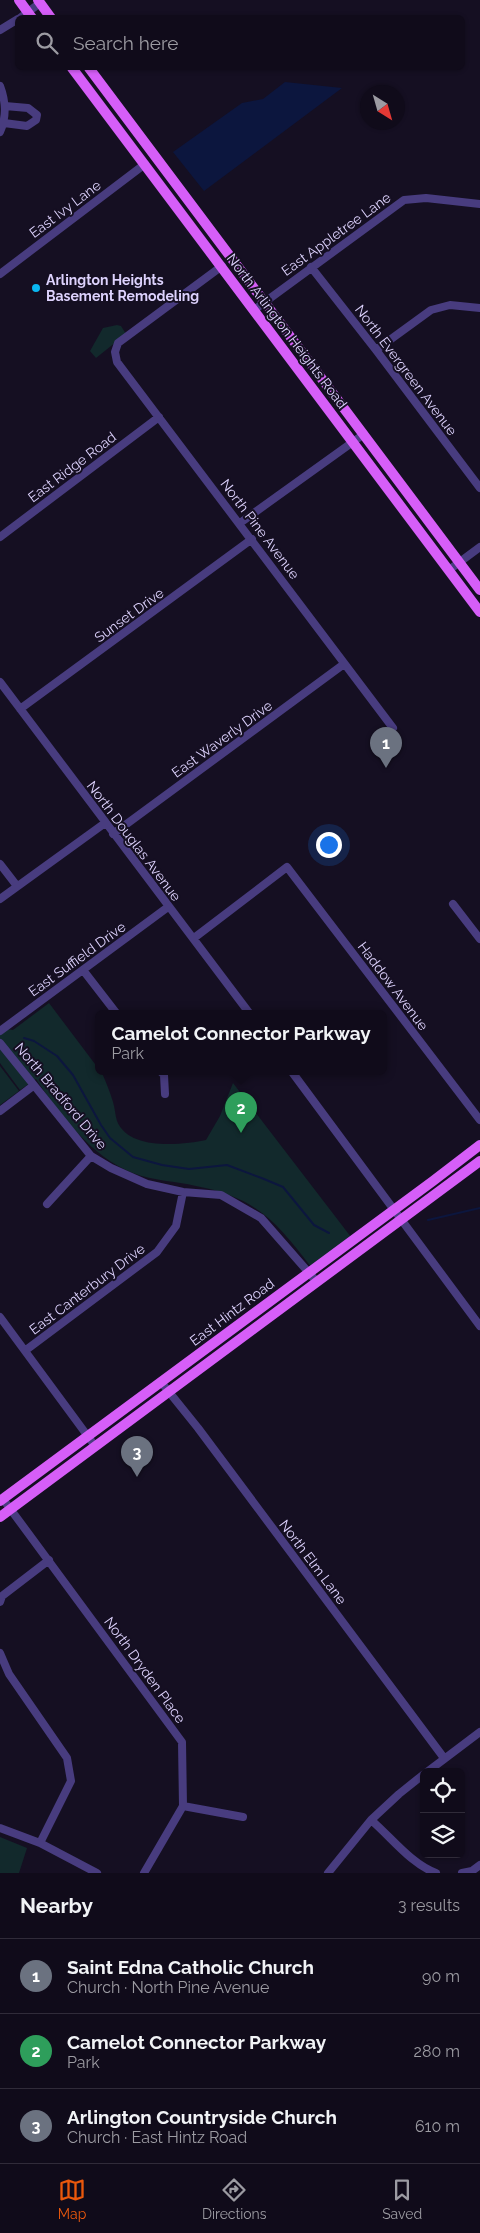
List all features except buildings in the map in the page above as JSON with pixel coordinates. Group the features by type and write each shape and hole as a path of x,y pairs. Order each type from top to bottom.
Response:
{"main road":[{"path":"19,0 24,15"},
{"path":"39,1 49,15"},
{"name":"North Arlington Heights Road","path":"74,70 480,612"},
{"name":"North Arlington Heights Road","path":"90,70 480,590"},
{"name":"East Hintz Road","path":"2,1500 480,1145"},
{"name":"East Hintz Road","path":"0,1517 480,1161"}],"street":[{"path":"25,15 39,1"},
{"path":"0,30 15,21"},
{"path":"0,86 5,106 4,123 0,132"},
{"path":"4,123 27,126 36,120 37,115 28,108 5,106"},
{"name":"East Ivy Lane","path":"0,274 145,164"},
{"name":"East Appletree Lane","path":"254,310 404,200 426,198 480,204"},
{"name":"North Pine Avenue","path":"222,266 118,343 115,352 118,362 393,728"},
{"name":"North Evergreen Avenue","path":"311,267 480,488"},
{"path":"376,350 431,310 450,305 480,308"},
{"name":"East Ridge Road","path":"0,537 159,417"},
{"path":"240,523 364,434"},
{"name":"Sunset Drive","path":"20,709 252,539"},
{"path":"449,570 480,547"},
{"name":"East Waverly Drive","path":"113,834 344,664"},
{"name":"North Douglas Avenue","path":"0,682 247,1010"},
{"path":"0,900 105,823"},
{"path":"0,864 17,886"},
{"name":"Haddow Avenue","path":"194,938 287,868 480,1120"},
{"path":"454,904 480,939"},
{"name":"East Suffield Drive","path":"0,1032 168,907"},
{"path":"83,970 114,1010"},
{"name":"North Bradford Drive","path":"0,1042 91,1156 111,1168 147,1184 183,1192 221,1195 261,1218 317,1282"},
{"path":"164,1075 165,1094"},
{"path":"294,1075 480,1326"},
{"path":"0,1111 34,1086"},
{"path":"47,1204 91,1156"},
{"name":"East Canterbury Drive","path":"26,1350 157,1252 176,1226 183,1192"},
{"path":"0,1317 95,1446"},
{"name":"North Elm Lane","path":"161,1382 204,1436 444,1758"},
{"name":"North Dryden Place","path":"2,1500 11,1509 49,1560 182,1742 182,1806 144,1873"},
{"path":"0,1602 2,1596 49,1560"},
{"path":"0,1653 9,1674 67,1758 71,1781 40,1843"},
{"path":"432,1768 480,1732"},
{"path":"328,1873 371,1820 398,1794 420,1777"},
{"path":"182,1806 243,1817"},
{"path":"371,1820 417,1862 426,1869 436,1873"},
{"path":"0,1828 40,1843 97,1873"},
{"path":"462,1873 472,1871 480,1865"}],"green space":[{"path":"121,326 126,334 96,358 90,351 103,328"},
{"path":"49,1003 95,1064 95,1075 103,1075 114,1104 117,1121 123,1131 144,1142 170,1144 206,1140 220,1116 233,1083 351,1237 311,1267 287,1236 249,1204 216,1191 141,1176 118,1166 104,1157 78,1134 36,1079 20,1090 0,1063 0,1028 13,1030"},
{"path":"0,1066 19,1091 0,1105"},
{"path":"0,1837 27,1848 19,1873 0,1873"}],"water":[{"path":"285,82 342,88 204,191 173,152 242,103 263,99"}],"waterway":[{"path":"24,1038 34,1041 57,1056 73,1075 110,1138 133,1157 162,1165 189,1169 227,1165 264,1179 283,1187 314,1225 329,1233"},
{"path":"428,1220 480,1208"}],"place":[{"name":"Arlington Heights Basement Remodeling","path":"36,288"},
{"name":"Saint Edna Catholic Church","path":"386,768"},
{"name":"Camelot Connector Parkway","path":"241,1133"},
{"name":"Arlington Countryside Church","path":"137,1477"}]}
